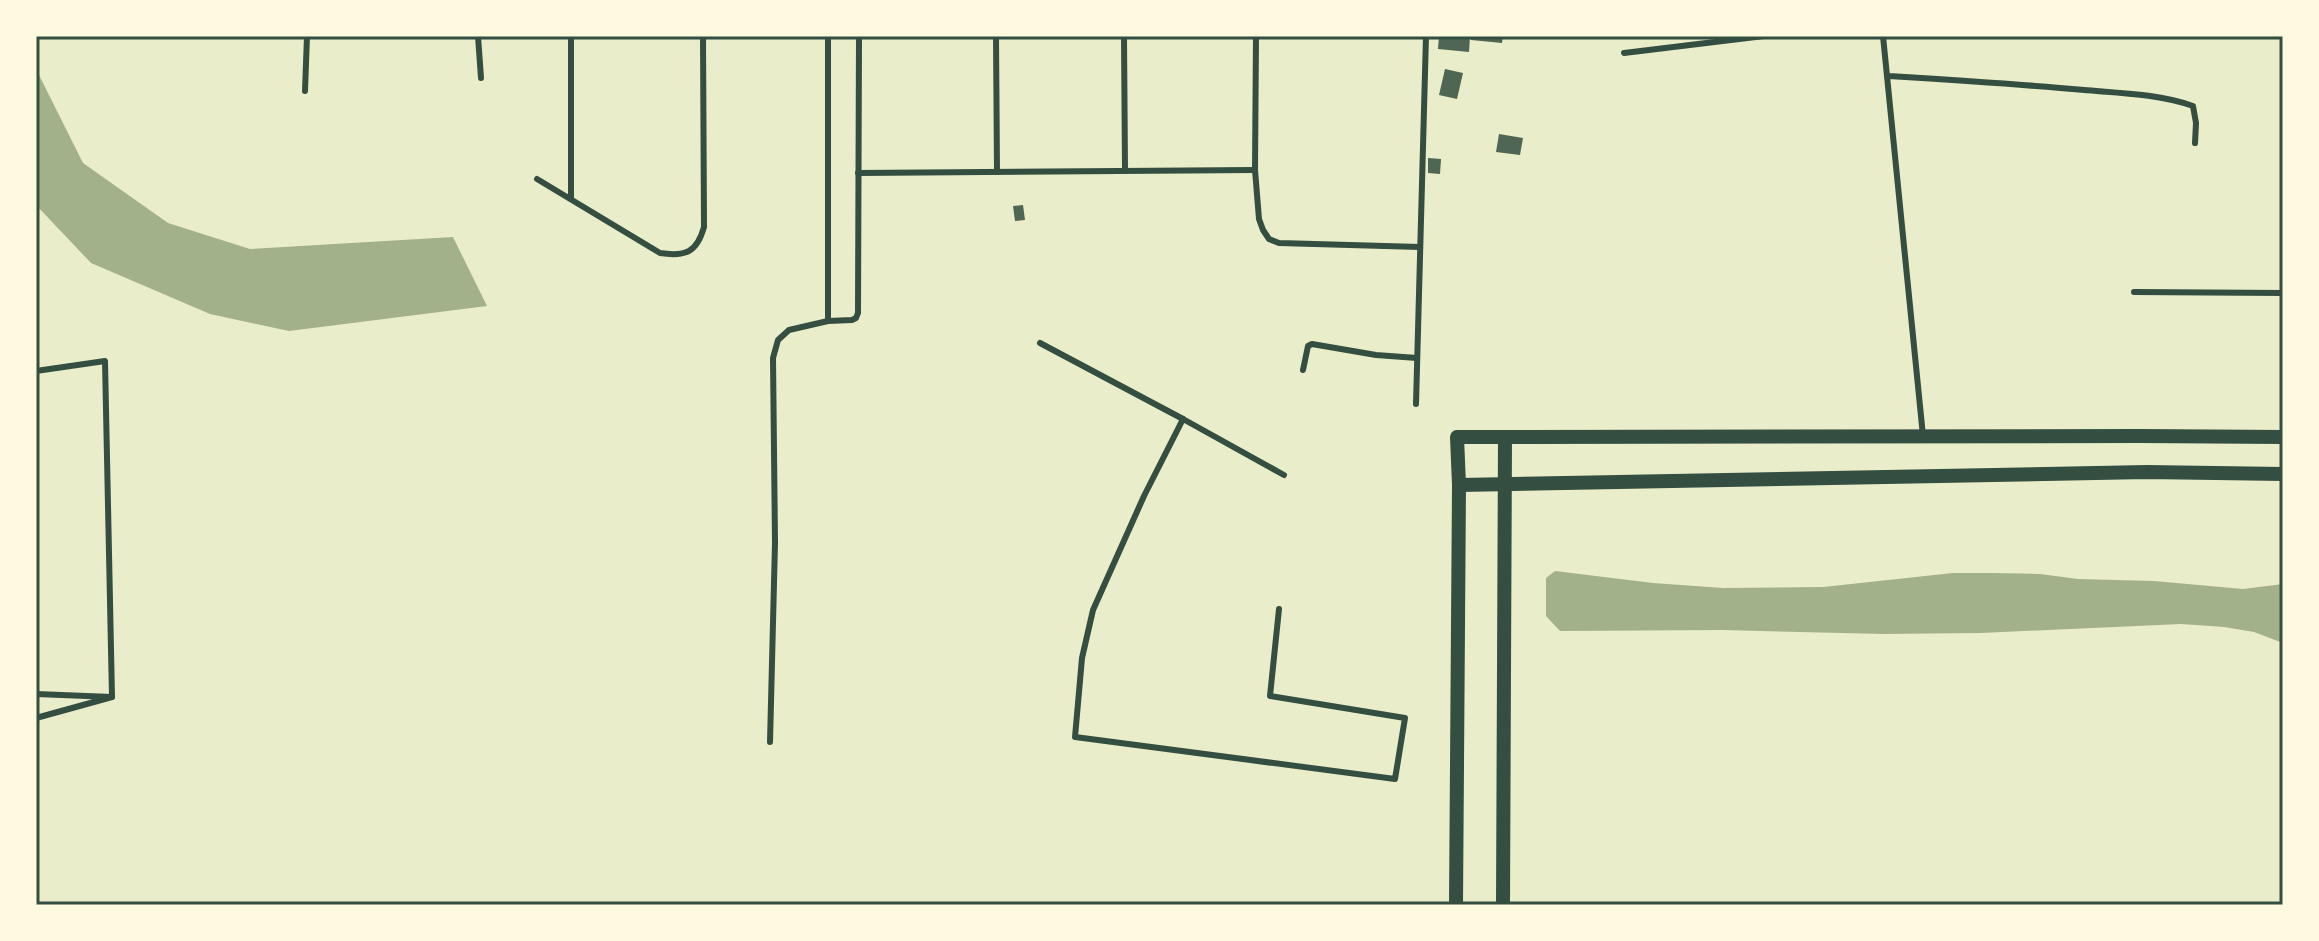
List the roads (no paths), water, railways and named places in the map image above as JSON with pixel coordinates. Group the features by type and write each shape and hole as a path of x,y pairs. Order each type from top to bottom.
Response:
{"street":[{"path":"1456,905 1457,437 2283,437"},
{"path":"1503,905 1505,438"},
{"path":"1459,485 2131,472 2283,474"}],"lane":[{"path":"305,91 307,36"},
{"path":"478,36 481,78"},
{"path":"571,36 571,199"},
{"path":"537,179 660,253 674,255 688,252 699,243 704,227 703,36"},
{"path":"828,36 828,321"},
{"path":"770,742 775,543 773,358 778,340 789,330 828,321 852,320 858,313 859,36"},
{"path":"996,36 997,172"},
{"path":"1124,36 1125,170"},
{"path":"1256,36 1255,170 1259,219 1269,239 1279,243 1420,247"},
{"path":"1416,404 1426,36"},
{"path":"1624,53 1764,36"},
{"path":"1883,36 1923,436"},
{"path":"1887,76 2117,92 2179,101 2193,106 2195,143"},
{"path":"858,173 1255,170"},
{"path":"2134,292 2283,293"},
{"path":"1040,343 1284,475"},
{"path":"1303,370 1308,346 1312,344 1376,355 1417,358"},
{"path":"36,371 105,361 112,697"},
{"path":"1183,419 1144,496 1093,610 1082,658 1075,737 1395,779 1405,718 1270,696 1279,609"},
{"path":"36,694 112,697"},
{"path":"36,718 112,697"}]}
